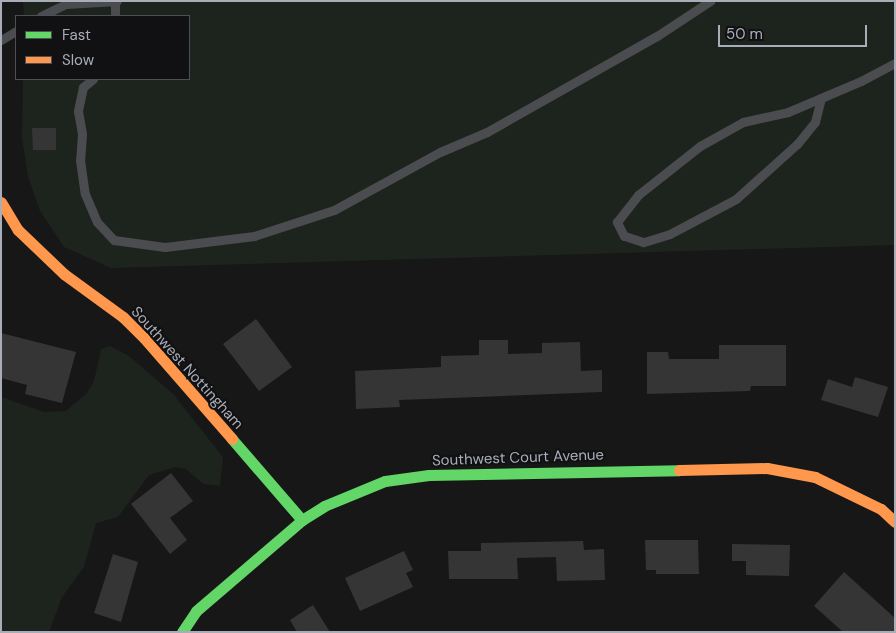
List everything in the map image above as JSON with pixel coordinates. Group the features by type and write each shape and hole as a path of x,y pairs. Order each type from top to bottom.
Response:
{"street":[{"name":"Southwest Nottingham","path":"1,202 18,230 64,274 123,317 144,338 302,520"},
{"name":"Southwest Court Avenue","path":"182,632 196,610 302,520 364,487 429,475 735,467 767,468 815,477 881,509 895,522"}],"lane":[{"path":"93,80 83,87 78,110 82,134 80,160 85,194 97,222 114,240 165,247 254,236 334,210 440,152 488,132 649,41 710,1"},
{"path":"43,15 66,4 116,2 115,15"},
{"path":"1,40 15,32"},
{"path":"821,98 815,122 797,144 736,199 670,234 644,242 624,236 617,222 638,195 700,146 744,122 788,112 895,63"}],"shaded area":[{"path":"23,1 895,1 895,245 111,268 64,247 40,211 28,176 22,138 23,80 190,80 190,15 24,15"},
{"path":"110,346 129,356 173,394 223,457 220,486 203,484 186,469 175,467 149,475 118,517 96,523 84,567 62,597 49,632 1,632 1,397 44,412 66,411 87,393 94,381 101,349"}],"building":[{"path":"32,128 56,128 56,150 33,150"},
{"path":"256,319 292,367 259,391 223,344"},
{"path":"1,333 76,352 62,403 25,394 27,385 1,378"},
{"path":"479,340 508,340 508,354 542,353 542,343 580,342 581,371 602,370 602,392 399,400 400,407 356,409 355,371 441,367 441,356 479,355"},
{"path":"719,345 786,345 786,386 751,386 750,391 647,394 647,352 668,352 669,359 719,359"},
{"path":"855,377 888,387 878,417 821,400 828,379 852,387"},
{"path":"171,473 193,501 170,518 187,540 170,554 131,504"},
{"path":"645,540 698,540 699,574 656,574 656,570 646,570"},
{"path":"583,541 584,550 604,549 605,580 557,581 556,557 517,558 518,579 449,579 448,551 481,551 481,543"},
{"path":"732,544 790,545 789,576 746,575 746,561 732,561"},
{"path":"404,551 413,570 406,573 413,587 360,611 345,578"},
{"path":"113,554 138,562 121,622 94,613"},
{"path":"844,572 895,618 895,632 843,632 814,606"},
{"path":"313,605 330,632 297,632 290,620"}],"traffic: fast":[{"path":"232,439 302,520"},
{"path":"182,632 196,611 302,520 324,506 385,481 429,475 679,470"}],"traffic: slow":[{"path":"1,202 18,230 64,274 123,317 144,338 232,439"},
{"path":"679,470 767,468 815,477 881,509 895,522"}]}
